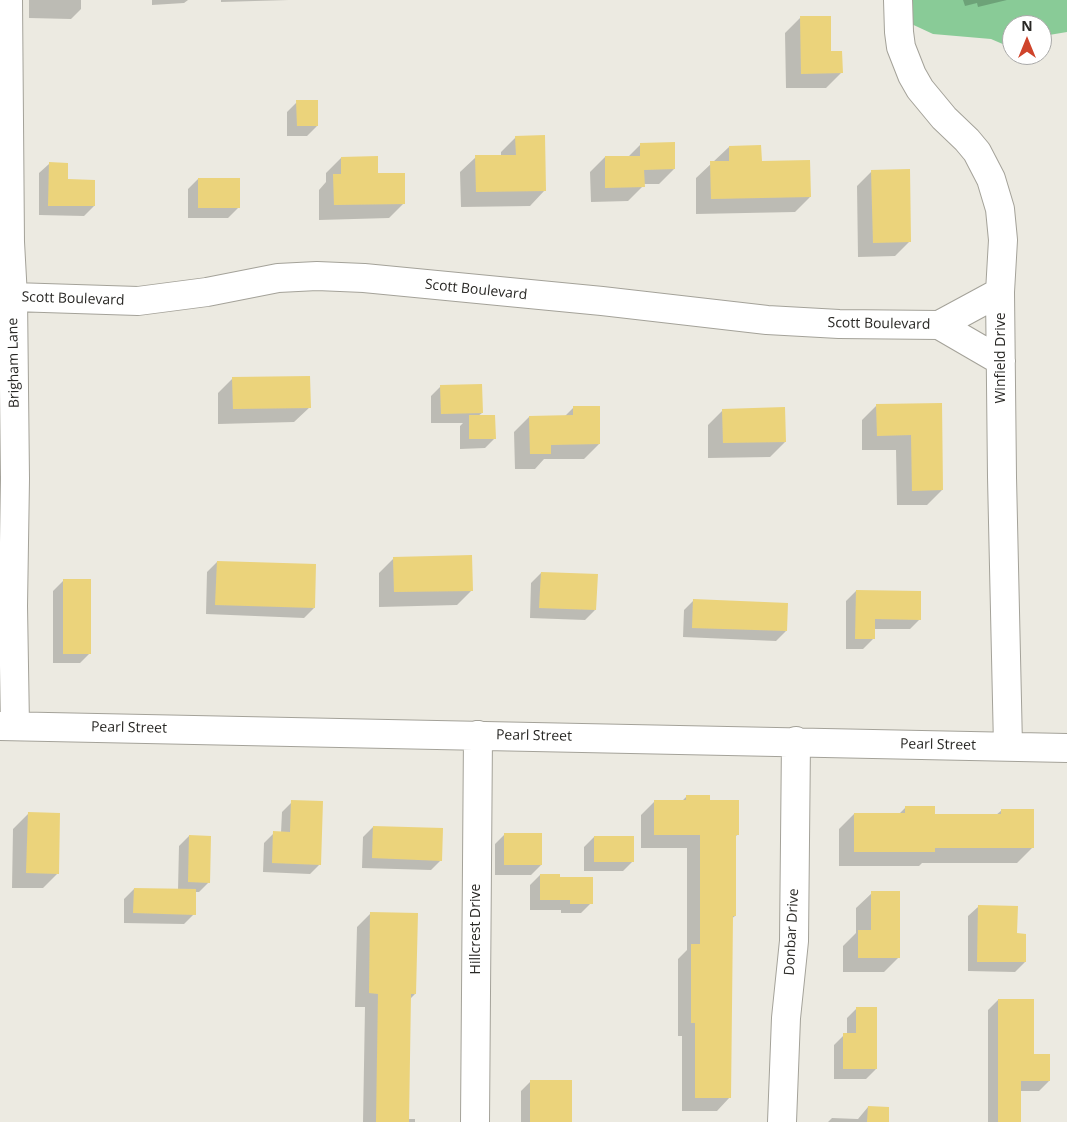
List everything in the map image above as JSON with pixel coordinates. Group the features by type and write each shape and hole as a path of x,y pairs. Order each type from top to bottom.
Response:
{"street":[{"name":"Brigham Lane","path":"7,726 13,606 7,478 13,297 5,242 8,0"},
{"name":"Winfield Drive","path":"898,0 898,32 912,76 920,89 976,152 992,179 1000,209 1003,240 1000,292 1008,746"},
{"name":"Scott Boulevard","path":"13,297 138,301 207,292 278,278 317,276 364,278 491,292 602,301 767,320 839,324 940,324 1000,292"},
{"name":"Scott Boulevard","path":"940,324 1001,361"},
{"name":"Pearl Street","path":"7,726 1067,748"},
{"name":"Hillcrest Drive","path":"475,1122 478,735"},
{"name":"Donbar Drive","path":"782,1122 786,1018 794,941 796,741"}],"green space":[{"path":"904,0 1067,0 1067,32 1052,34 1052,15 1002,15 1002,44 991,39 933,34 905,21"}],"building":[{"path":"800,16 831,16 831,51 842,51 843,73 801,74"},
{"path":"296,100 318,100 318,126 297,126"},
{"path":"545,135 546,191 476,192 475,155 516,155 515,136"},
{"path":"675,142 675,169 644,170 645,187 605,188 605,156 640,156 640,143"},
{"path":"761,145 762,161 810,160 811,197 711,199 710,161 729,161 729,146"},
{"path":"378,156 378,173 405,173 405,204 334,205 333,174 341,174 341,157"},
{"path":"49,162 68,163 68,179 95,180 95,206 48,206"},
{"path":"910,169 911,242 873,243 871,170"},
{"path":"198,178 240,178 240,208 198,208"},
{"path":"310,376 311,408 233,409 232,377"},
{"path":"482,384 483,413 441,414 440,385"},
{"path":"942,403 943,490 912,491 911,435 877,436 876,404"},
{"path":"573,406 600,406 600,444 551,445 551,454 530,454 529,416 573,415"},
{"path":"785,407 786,442 723,443 722,409"},
{"path":"469,415 495,415 496,439 469,439"},
{"path":"472,555 473,591 394,592 393,557"},
{"path":"217,561 316,564 315,608 215,605"},
{"path":"541,572 598,574 596,610 539,608"},
{"path":"63,579 91,579 91,654 63,654"},
{"path":"856,590 921,591 921,620 875,619 875,639 855,639"},
{"path":"693,599 788,603 787,631 692,628"},
{"path":"686,795 710,795 710,800 739,800 739,835 736,835 736,916 733,916 731,1098 695,1098 695,1023 691,1023 691,944 700,944 700,835 654,835 654,800 686,800"},
{"path":"291,800 323,801 321,865 272,863 273,831 290,832"},
{"path":"905,806 935,806 935,814 1001,814 1001,809 1034,809 1034,848 935,848 935,852 854,852 854,813 905,813"},
{"path":"28,812 60,813 59,874 26,873"},
{"path":"373,826 443,828 442,861 372,858"},
{"path":"504,833 542,833 542,865 504,865"},
{"path":"189,835 211,836 210,883 188,882"},
{"path":"594,836 634,836 634,862 594,862"},
{"path":"540,874 560,874 560,877 593,877 593,904 570,904 570,900 540,900"},
{"path":"134,888 196,889 196,915 133,913"},
{"path":"871,891 900,891 900,958 858,958 858,930 871,930"},
{"path":"978,905 1018,906 1017,933 1026,934 1026,962 977,962"},
{"path":"370,912 418,913 416,994 411,994 409,1122 376,1122 378,994 369,993"},
{"path":"998,999 1034,999 1034,1054 1050,1054 1050,1081 1021,1081 1021,1122 998,1122"},
{"path":"856,1007 877,1007 877,1069 843,1069 843,1033 856,1033"},
{"path":"530,1080 572,1080 572,1122 530,1122"},
{"path":"868,1106 889,1107 889,1122 867,1122"}]}
